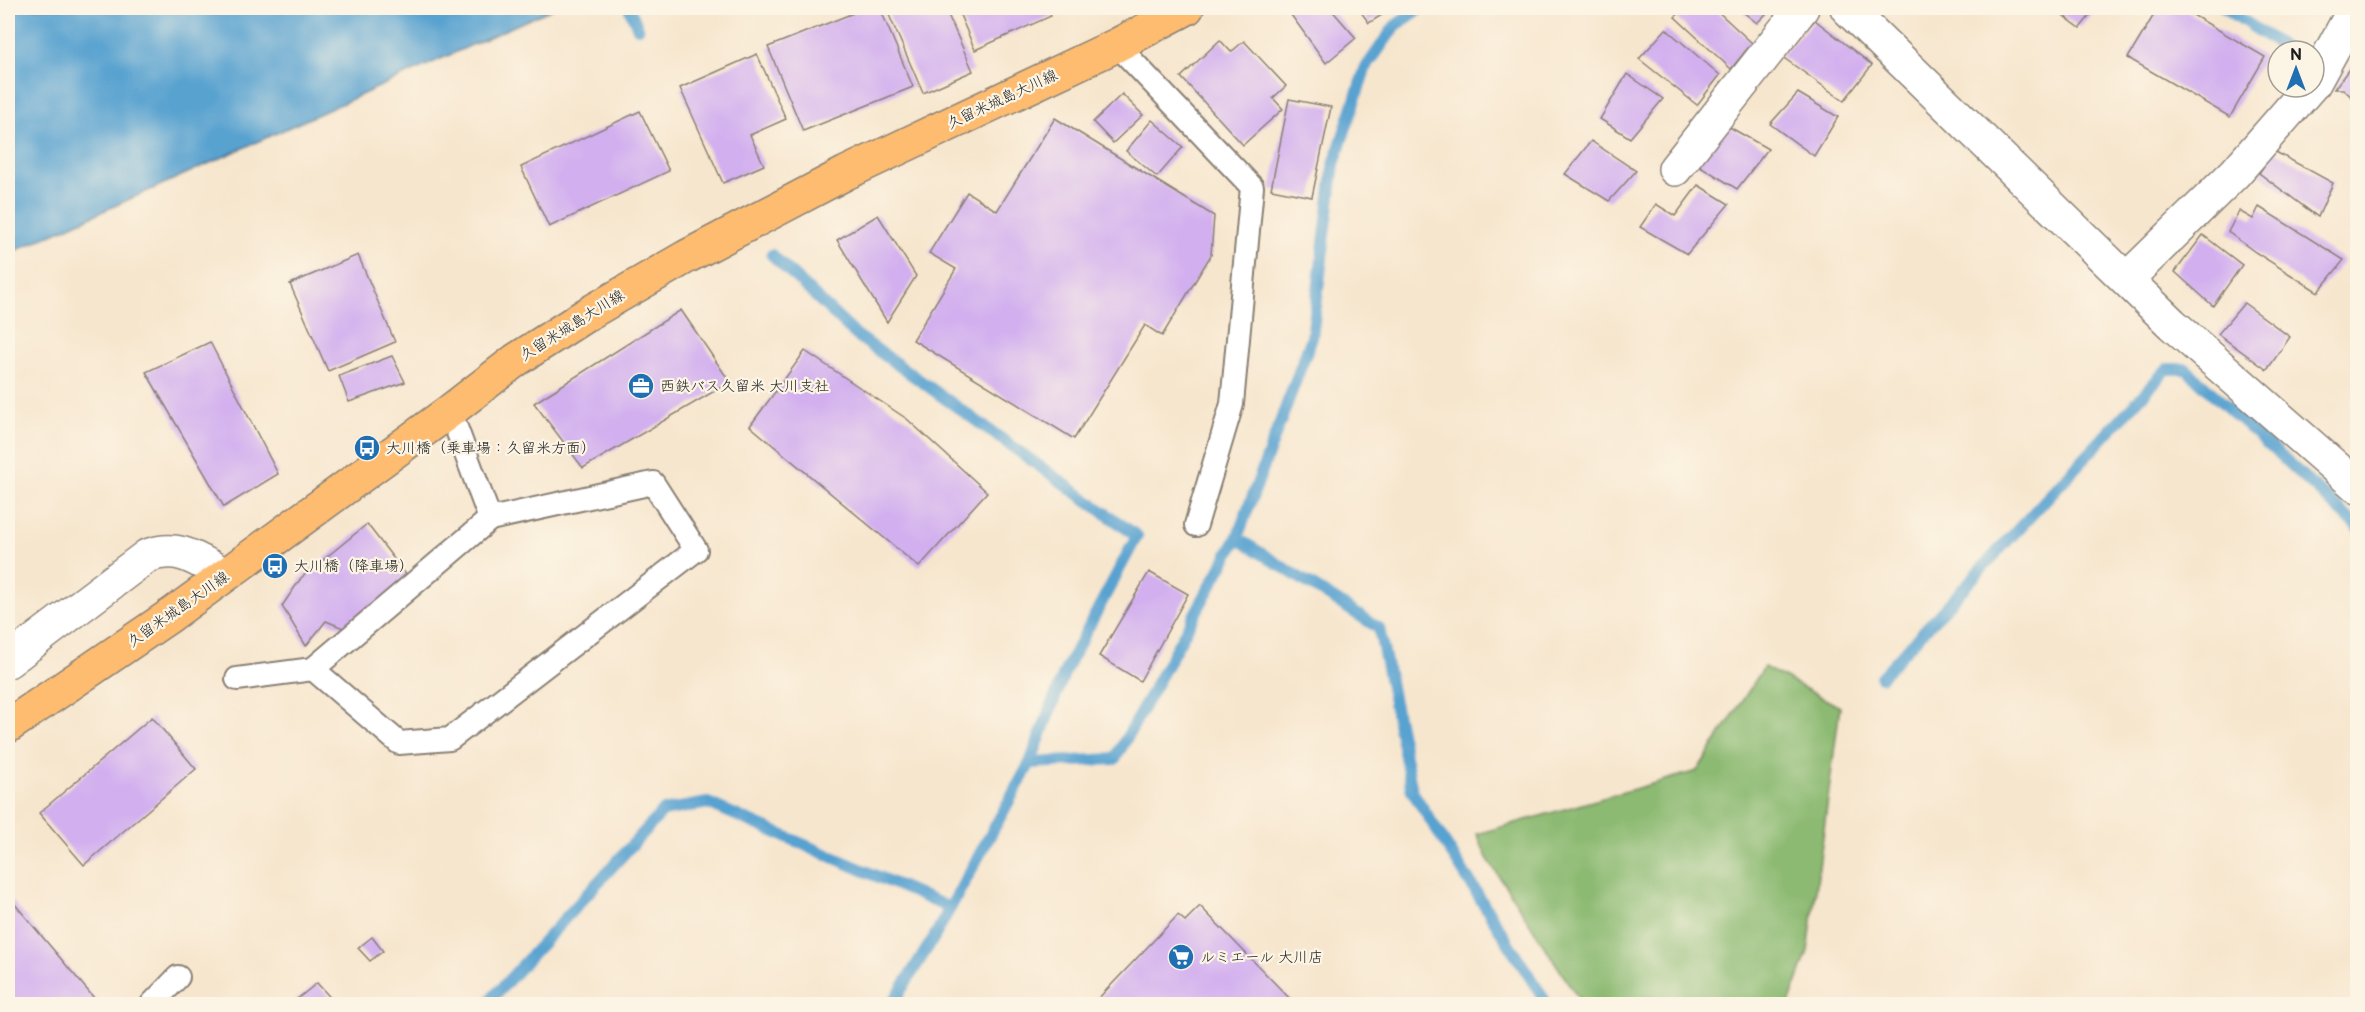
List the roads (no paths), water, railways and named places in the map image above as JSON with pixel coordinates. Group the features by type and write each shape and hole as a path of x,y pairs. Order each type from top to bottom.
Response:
{"main road":[{"name":"久留米城島大川線","path":"8,726 171,615 516,360 590,313 687,257 846,173 1117,45 1186,8"}],"street":[{"path":"1675,169 1802,8"},
{"path":"1847,8 2172,324 2358,487"},
{"path":"2326,61 2355,8"},
{"path":"2127,279 2235,173 2300,99"},
{"path":"8,661 147,556 163,550 178,551 225,575"}],"lane":[{"path":"1117,45 1252,187 1232,404 1196,525"},
{"path":"450,411 490,519"},
{"path":"237,678 314,669 490,519 653,483 696,550 450,739 399,743 314,669"},
{"path":"152,1005 178,977"}],"water":[{"path":"8,8 554,8 8,254"}],"waterway":[{"path":"629,8 638,28"},
{"path":"892,1004 933,939 1030,763 1115,759 1237,538 1312,337 1334,164 1365,69 1395,26 1421,8"},
{"path":"2225,8 2271,39"},
{"path":"772,255 855,334 1137,536 1065,671 1030,763"},
{"path":"1881,677 2167,369 2186,369 2358,527"},
{"path":"1237,538 1379,628 1412,791 1547,1004"},
{"path":"487,1004 663,811 708,803 950,908"}],"place":[{"name":"西鉄バス久留米 大川支社","path":"641,386"},
{"name":"大川橋（乗車場：久留米方面）","path":"367,448"},
{"name":"大川橋（降車場）","path":"275,566"},
{"name":"ルミエール 大川店","path":"1181,957"}]}
